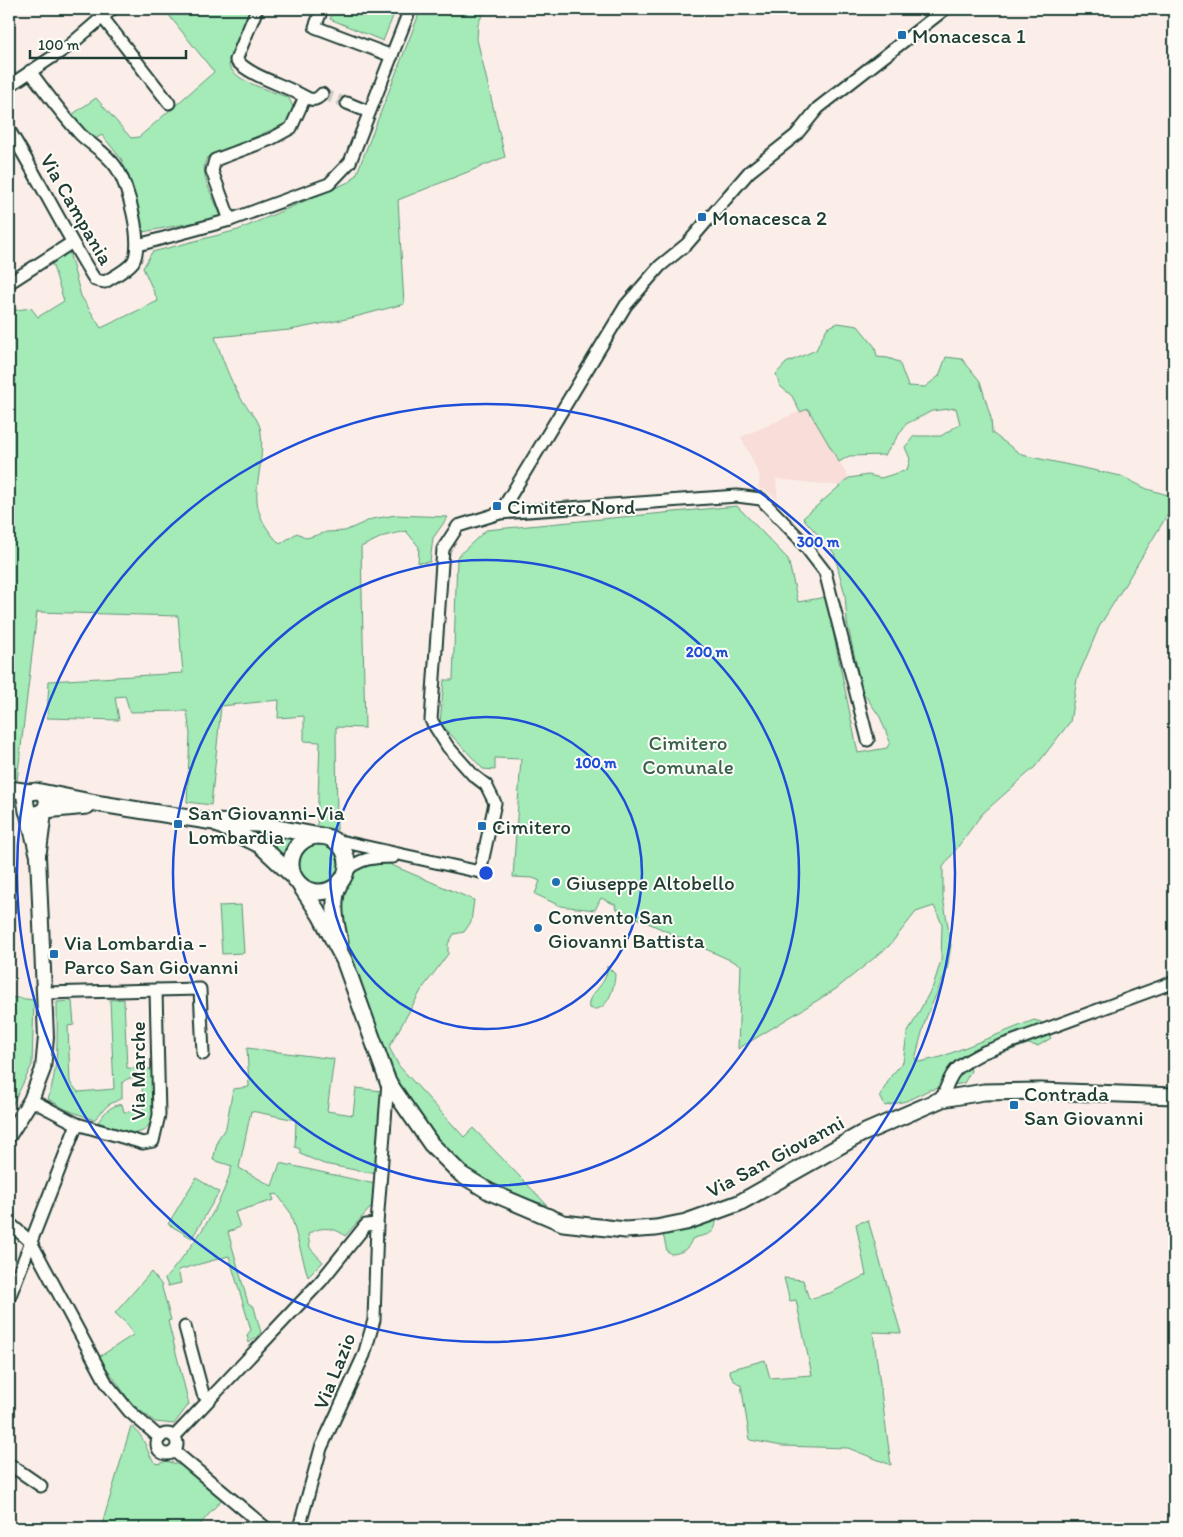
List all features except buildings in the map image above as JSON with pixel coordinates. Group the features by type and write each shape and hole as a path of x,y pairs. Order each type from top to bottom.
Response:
{"main road":[{"name":"Via San Giovanni","path":"9,789 214,822 261,825 326,837"},
{"path":"9,799 26,810 35,815 44,811 48,800 37,793 24,802 26,810"},
{"name":"Via San Giovanni","path":"44,811 101,804"},
{"name":"Via San Giovanni","path":"214,822 260,845 297,881 320,915 344,960 388,1082 431,1144 462,1175 515,1204 563,1223 625,1230 656,1228 686,1222 738,1203 861,1134 942,1099 984,1092 1040,1091 1174,1096"},
{"path":"261,825 266,851"},
{"path":"310,837 326,837 344,853 343,876 326,891 308,890 297,881 291,868 295,849 302,841 310,837"},
{"name":"Via San Giovanni","path":"343,876 337,887 334,910 344,960"}],"street":[{"path":"96,9 169,103"},
{"path":"9,86 69,46 103,19 112,9"},
{"path":"257,9 236,60 243,67 288,87 310,100 318,99 322,94"},
{"path":"322,9 315,26 392,56"},
{"name":"Via Campania","path":"138,245 230,220 329,184 350,162 410,9"},
{"path":"500,513 626,305 660,266 686,244 749,172 796,134 818,108 945,9"},
{"name":"Via Campania","path":"9,130 48,195 71,243 95,280 105,282 132,262 138,245 131,208 118,169 104,152 82,136 56,107 30,71"},
{"path":"230,220 212,171 215,160 272,139 291,128 304,97"},
{"path":"347,103 369,112"},
{"path":"9,283 71,243"},
{"path":"326,837 480,872 495,802 486,785 448,747 430,720 443,549 458,526 500,513 737,496 761,500 798,536 825,572 868,740"},
{"path":"26,810 38,856"},
{"path":"9,1135 31,1100 43,1069 46,1037 45,993 38,856 44,811"},
{"path":"343,876 358,862 368,858 415,858"},
{"path":"942,1099 949,1078 957,1066 984,1052 1174,982"},
{"name":"Via Marche","path":"45,993 200,989 203,1054"},
{"name":"Via Marche","path":"31,1100 77,1124 143,1143 153,1140 159,1115 156,990"},
{"name":"Via Lazio","path":"300,1528 321,1448 364,1355 374,1320 377,1224 388,1082"},
{"path":"9,1298 77,1124"},
{"path":"9,1223 31,1242 107,1384 129,1411 160,1438"},
{"path":"174,1437 321,1281 366,1226 377,1224"},
{"path":"185,1327 203,1394 209,1399"},
{"path":"169,1435 174,1437 177,1443 174,1451 157,1455 157,1446 160,1438 169,1435"},
{"path":"174,1451 266,1528"},
{"path":"9,1464 41,1486"}],"shaded area":[{"path":"807,408 849,478 841,486 776,479 778,500 766,490 758,488 760,476 741,437"}],"green space":[{"path":"164,9 252,9 229,65 239,77 246,81 289,98 294,109 291,118 285,124 207,158 204,171 220,214 218,218 143,232 122,160 102,135 95,139 89,136 73,114 96,98 131,138 139,137 214,72"},
{"path":"334,9 396,9 383,41 330,19"},
{"path":"421,9 485,9 478,24 477,39 505,157 398,200 404,304 351,318 290,330 215,337 232,383 256,418 260,428 262,450 257,503 260,516 280,544 297,533 307,538 327,532 345,531 372,519 396,515 448,517 433,538 430,562 418,563 419,547 406,531 384,536 361,547 365,728 336,727 337,830 317,826 320,742 304,741 304,716 278,718 279,700 221,706 211,805 187,802 190,734 187,711 130,712 125,696 115,697 119,720 47,718 49,681 183,673 178,616 37,612 17,781 9,780 9,311 31,308 38,317 64,301 52,263 69,252 81,296 101,328 158,301 143,268 152,252 238,230 351,181 357,173"},
{"name":"Cimitero Comunale","path":"838,323 858,326 875,347 877,357 899,362 908,386 925,387 939,376 946,357 962,359 980,381 991,418 992,433 1022,455 1121,476 1147,489 1168,495 1174,494 1174,508 1171,509 1099,627 1077,679 1070,722 1035,767 982,814 943,867 943,897 951,945 947,970 926,1018 915,1059 920,1062 941,1057 1034,1020 1041,1022 1051,1038 1038,1046 1028,1044 1006,1052 987,1046 967,1055 971,1071 964,1083 929,1090 906,1101 885,1106 880,1096 891,1076 903,1062 907,1034 933,986 941,961 942,924 934,906 916,912 889,946 836,989 738,1049 741,965 615,908 616,905 601,898 595,910 560,906 535,894 540,881 533,878 513,877 521,759 495,758 495,770 483,769 440,723 444,680 453,680 457,557 486,530 737,506 788,559 798,602 826,597 858,753 887,748 890,742 880,717 862,691 847,622 845,595 834,553 803,518 849,478 868,475 881,478 907,470 910,459 905,447 914,436 941,436 960,424 956,408 932,411 906,424 885,455 849,456 839,462 808,409 800,412 792,396 780,386 776,374 786,363 816,350 827,328"},
{"path":"265,830 304,836 291,847 287,861 269,845"},
{"path":"315,842 323,842 335,848 341,864 335,880 323,886 315,886 303,880 297,868 297,860 303,848"},
{"path":"382,861 474,900 471,922 464,932 454,934 448,944 448,954 422,989 389,1047 399,1066 464,1137 473,1128 547,1205 515,1194 486,1180 459,1161 435,1137 399,1083 381,1044 354,966 343,928 341,910 342,892 349,877 362,867"},
{"path":"241,905 244,953 222,954 219,906"},
{"path":"607,966 615,974 612,992 601,1007 589,1008 591,998 604,980"},
{"path":"9,997 34,1000 32,1065 9,1112"},
{"path":"124,999 127,1068 152,1069 154,1087 154,1109 148,1127 141,1132 131,1133 98,1122 108,1110 122,1104 124,1112 143,1111 142,1081 137,1078 127,1079 122,1083 122,1098 108,1105 94,1120 65,1109 48,1099 56,1063 57,1002 72,1001 74,1025 68,1026 70,1082 78,1092 114,1089 110,1000"},
{"path":"247,1048 334,1059 327,1111 353,1115 356,1088 382,1091 376,1174 324,1164 300,1154 300,1149 295,1147 296,1120 251,1111 239,1168 272,1186 280,1163 375,1184 373,1205 345,1236 332,1229 317,1230 308,1234 310,1248 323,1262 308,1277 290,1212 277,1194 272,1195 274,1200 235,1212 240,1227 228,1232 248,1303 254,1307 261,1333 249,1343 247,1335 251,1330 229,1256 178,1270 181,1283 168,1286 165,1279 205,1226 227,1182 232,1166 213,1160 218,1139 226,1127 233,1089 249,1087"},
{"path":"196,1178 219,1192 192,1238 168,1224"},
{"path":"712,1217 716,1222 711,1233 692,1239 689,1246 681,1252 671,1254 667,1251 662,1230"},
{"path":"868,1220 901,1333 873,1332 891,1465 848,1448 782,1446 750,1440 741,1385 733,1380 729,1370 765,1360 770,1378 812,1375 796,1300 790,1301 784,1278 803,1280 809,1299 830,1293 866,1275 856,1224"},
{"path":"151,1272 161,1284 171,1320 168,1321 189,1404 174,1424 155,1422 131,1403 99,1357 133,1335 128,1325 115,1313"},
{"path":"131,1426 141,1436 150,1456 157,1464 167,1461 182,1466 222,1499 197,1528 101,1528"}],"tunnel":[{"path":"322,94 347,103"}],"place":[{"name":"Monacesca 1","path":"902,35"},
{"name":"Monacesca 2","path":"702,217"},
{"name":"Cimitero Nord","path":"497,506"},
{"name":"San Giovanni-Via Lombardia","path":"178,824"},
{"name":"Cimitero","path":"482,826"},
{"name":"Giuseppe Altobello","path":"556,882"},
{"name":"Convento San Giovanni Battista","path":"538,928"},
{"name":"Via Lombardia - Parco San Giovanni","path":"54,954"},
{"name":"Contrada San Giovanni","path":"1014,1105"}]}
